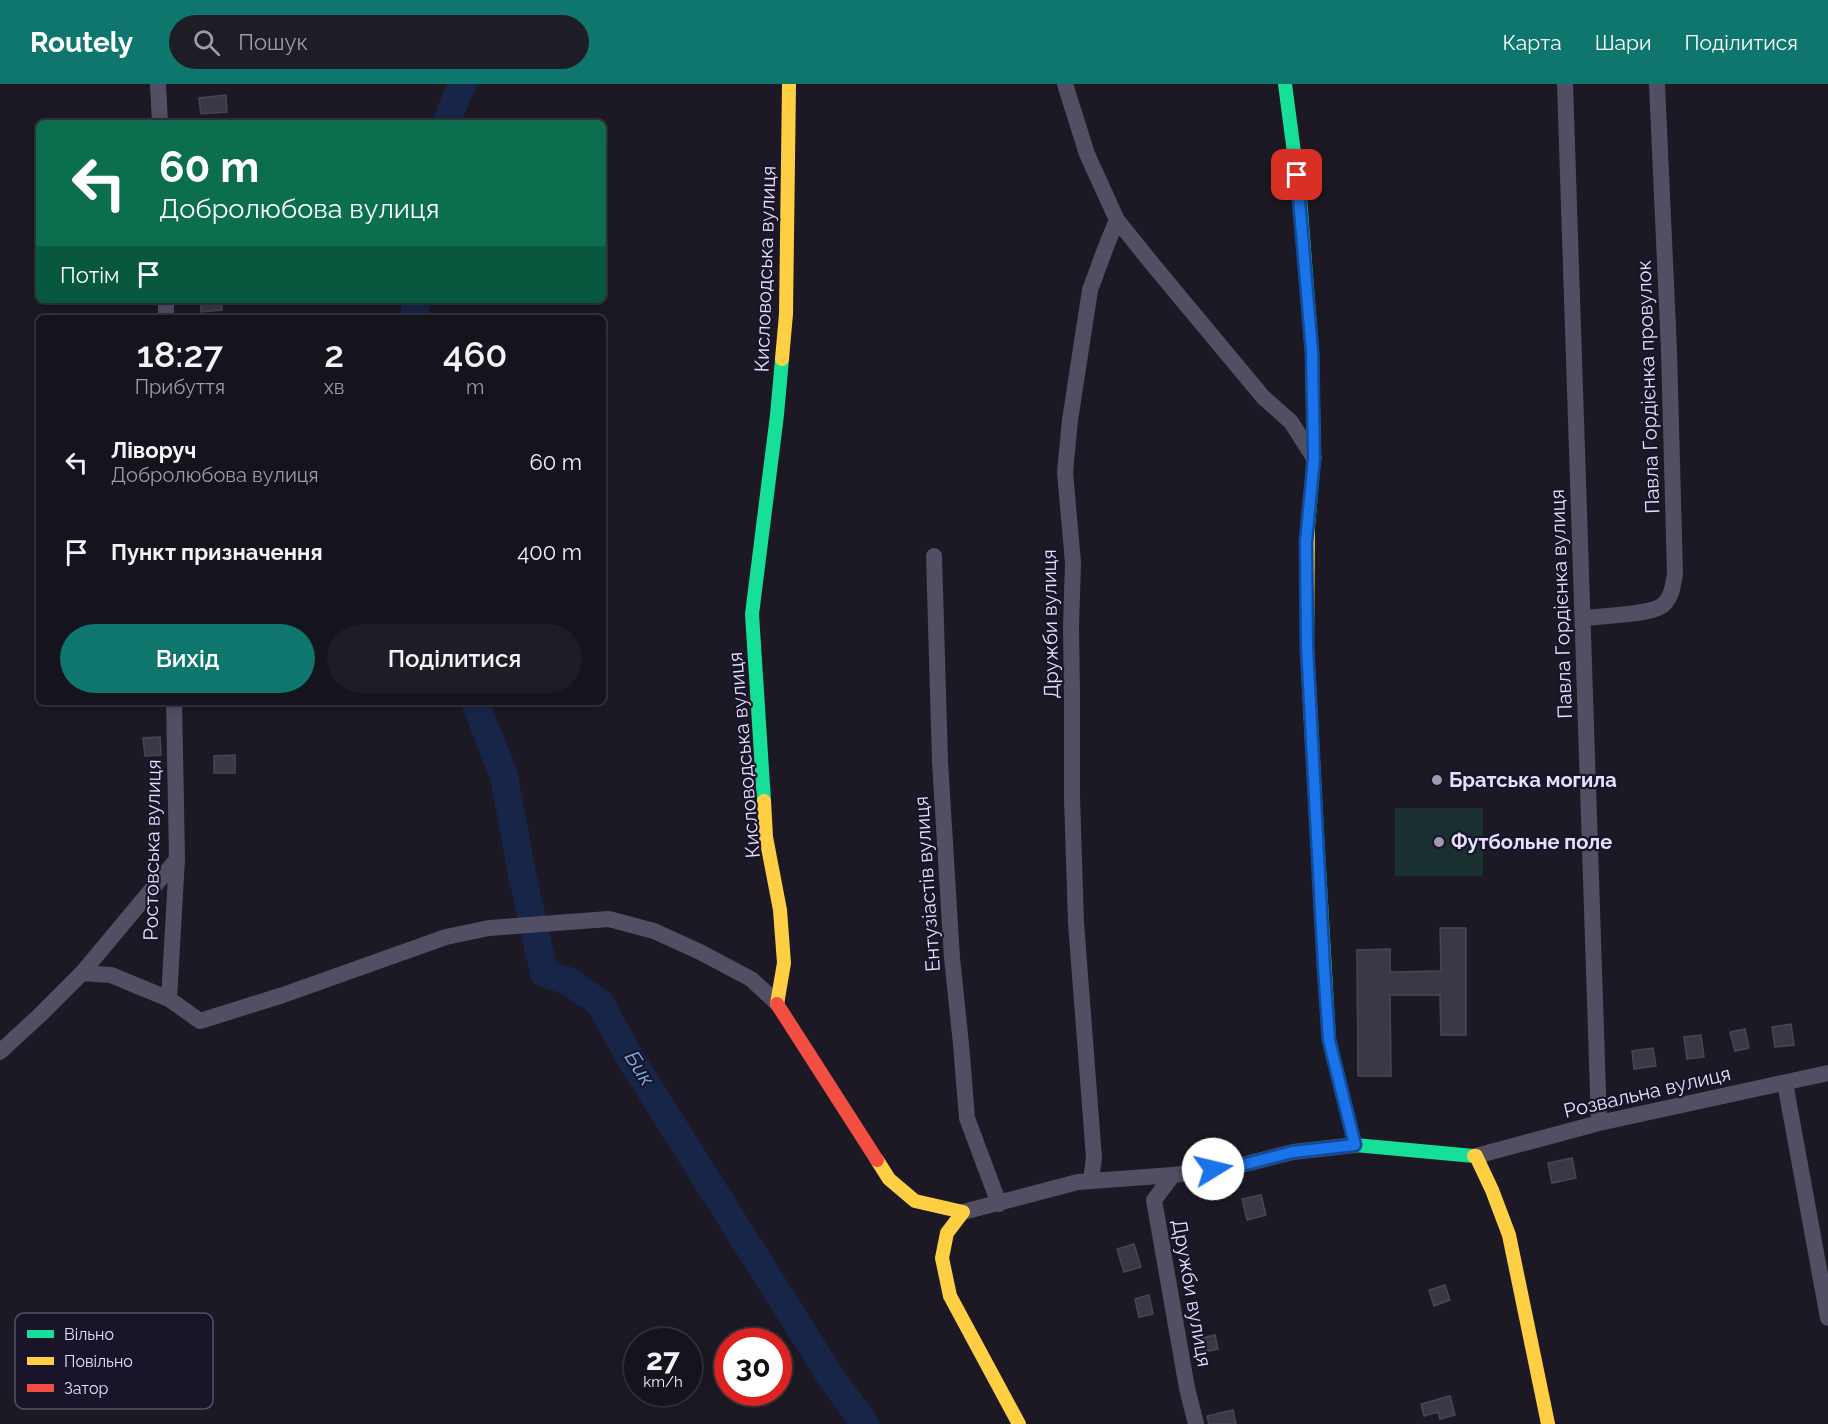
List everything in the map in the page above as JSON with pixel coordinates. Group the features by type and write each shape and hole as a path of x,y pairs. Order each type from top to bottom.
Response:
{"street":[{"path":"158,84 160,120"},
{"name":"Кисловодська вулиця","path":"777,1004 784,963 780,910 766,837 752,614 777,415 786,314 789,84"},
{"path":"1065,84 1087,154 1117,220 1263,397 1291,422 1314,458"},
{"path":"1286,84 1300,198 1312,352 1314,458 1306,542 1307,647 1324,968 1329,1040 1355,1145"},
{"name":"Павла Гордієнка вулиця","path":"1565,84 1599,1123"},
{"name":"Павла Гордієнка провулок","path":"1583,618 1653,610 1663,605 1672,594 1675,574 1669,351 1657,84"},
{"name":"Дружби вулиця","path":"1091,1180 1094,1158 1075,912 1071,626 1073,563 1065,472 1070,420 1090,290 1117,220"},
{"name":"Ентузіастів вулиця","path":"934,556 940,773 952,958 967,1118 999,1204"},
{"name":"Ростовська вулиця","path":"169,999 177,859 174,705"},
{"path":"0,1052 82,973 177,859"},
{"path":"82,973 111,975 169,999 200,1021 446,937 489,928 609,919 654,931 751,979 777,1004 889,1179 915,1201 963,1212 1078,1182 1173,1175 1234,1167 1293,1152 1355,1145 1476,1156 1509,1235 1548,1424"},
{"name":"Розвальна вулиця","path":"1476,1156 1599,1123 1828,1074"},
{"path":"1785,1083 1828,1318"},
{"name":"Дружби вулиця","path":"1173,1175 1154,1200 1187,1388 1196,1424"},
{"path":"963,1212 947,1233 942,1258 950,1296 1019,1424"}],"green space":[{"name":"Футбольне поле","path":"1395,808 1483,808 1483,876 1395,876"}],"building":[{"path":"226,95 227,112 201,114 199,98"},
{"path":"200,303 221,303 222,310 201,312"},
{"path":"160,737 161,755 145,756 143,738"},
{"path":"235,755 235,773 214,773 214,756"},
{"path":"1440,928 1466,928 1466,1035 1441,1035 1440,995 1390,995 1391,1076 1358,1076 1357,950 1390,949 1390,972 1441,971"},
{"path":"1791,1024 1794,1045 1775,1047 1772,1027"},
{"path":"1745,1029 1749,1048 1735,1051 1730,1032"},
{"path":"1701,1035 1704,1057 1687,1059 1684,1037"},
{"path":"1653,1048 1656,1066 1634,1069 1632,1051"},
{"path":"1572,1158 1576,1178 1552,1183 1548,1163"},
{"path":"1261,1195 1266,1215 1247,1220 1242,1199"},
{"path":"1134,1244 1141,1267 1124,1272 1117,1249"},
{"path":"1445,1285 1450,1300 1434,1306 1429,1290"},
{"path":"1149,1295 1153,1314 1139,1317 1135,1299"},
{"path":"1215,1335 1218,1349 1200,1353 1197,1339"},
{"path":"1450,1396 1455,1415 1440,1419 1438,1412 1424,1416 1421,1404"},
{"path":"1233,1410 1236,1424 1209,1424 1207,1416"}],"waterway":[{"name":"Бик","path":"447,120 463,84"},
{"name":"Бик","path":"414,315 416,303"},
{"name":"Бик","path":"476,705 504,776 522,874 544,973 568,981 600,1003 629,1056 832,1379 865,1424"}],"traffic: fast":[{"path":"1285,84 1300,198 1312,352 1314,458 1308,527"},
{"path":"764,801 752,614 782,359"},
{"path":"1316,816 1329,1040 1355,1145 1474,1156"}],"traffic: slow":[{"path":"782,359 786,314 789,84"},
{"path":"1308,527 1307,647 1316,816"},
{"path":"764,801 766,837 780,910 784,963 777,1004"},
{"path":"1474,1156 1492,1190 1509,1235 1548,1424"},
{"path":"877,1160 889,1179 915,1201 963,1212 947,1233 942,1258 950,1296 1019,1424"}],"traffic: jam":[{"path":"777,1004 877,1160"}],"place":[{"name":"Братська могила","path":"1437,780"},
{"name":"Футбольне поле","path":"1439,842"}],"route":[{"path":"1213,1169 1234,1167 1293,1152 1355,1145 1329,1040 1324,968 1307,647 1306,542 1314,458 1312,352 1297,175"}]}
